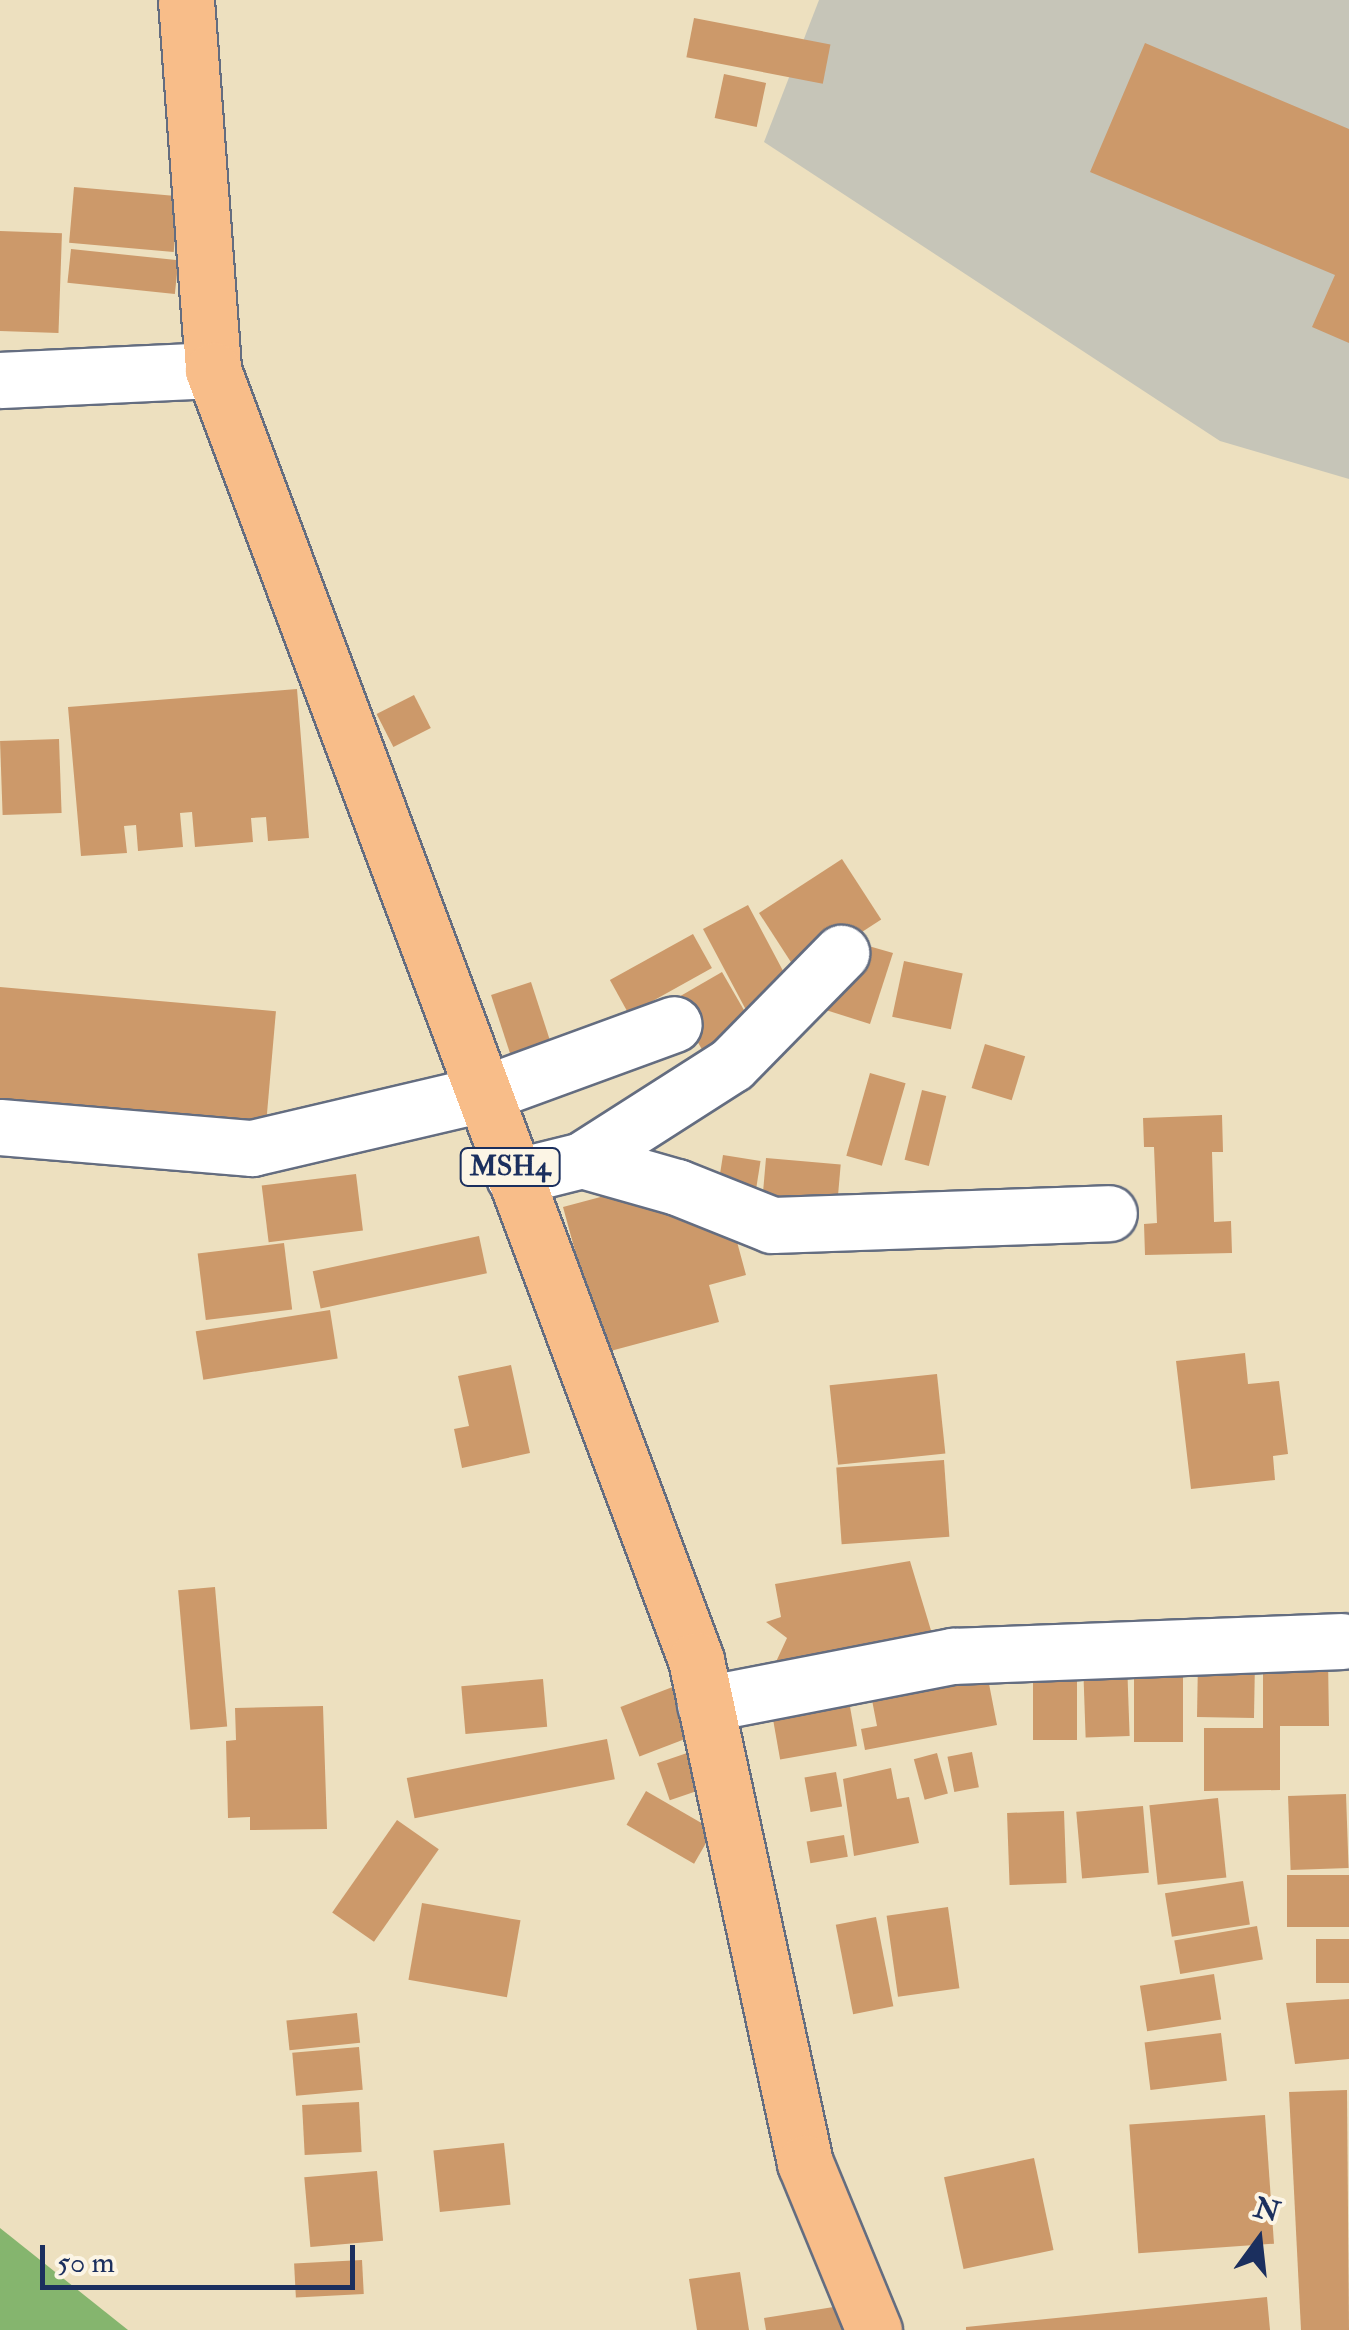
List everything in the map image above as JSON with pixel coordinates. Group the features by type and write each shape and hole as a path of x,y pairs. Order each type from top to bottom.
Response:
{"main road":[{"name":"MSH4","path":"186,0 213,370 696,1660 805,2163 874,2330"}],"street":[{"path":"0,380 213,370"},
{"path":"514,1177 582,1160 732,1064 841,953"},
{"path":"0,1126 252,1148 482,1094 674,1024"},
{"path":"582,1160 677,1187 772,1225 1109,1214"},
{"path":"705,1704 953,1656 1342,1641"}],"shaded area":[{"path":"819,0 1349,0 1349,479 1220,441 764,142"}],"green space":[{"path":"0,2228 128,2330 0,2330"}],"building":[{"path":"694,18 830,45 823,84 686,57"},
{"path":"1145,43 1349,129 1349,343 1312,327 1335,275 1090,172"},
{"path":"724,74 766,83 757,127 715,118"},
{"path":"74,187 179,196 174,252 69,243"},
{"path":"0,231 62,233 58,333 0,331"},
{"path":"71,249 178,260 175,294 67,283"},
{"path":"297,689 309,838 268,841 266,817 251,818 253,842 195,847 192,812 180,813 183,847 138,851 136,825 124,826 127,853 81,856 68,707"},
{"path":"414,695 431,728 393,747 377,714"},
{"path":"59,739 62,813 3,815 0,741"},
{"path":"842,859 881,919 798,973 759,913"},
{"path":"748,905 791,986 746,1010 703,929"},
{"path":"693,934 712,968 629,1014 610,980"},
{"path":"858,943 893,953 870,1024 810,1005"},
{"path":"904,961 963,973 951,1029 892,1017"},
{"path":"722,972 754,1027 706,1055 674,1000"},
{"path":"531,982 555,1056 515,1069 491,995"},
{"path":"0,987 276,1011 265,1141 0,1117"},
{"path":"985,1044 1025,1056 1012,1100 972,1088"},
{"path":"870,1073 906,1083 882,1166 846,1156"},
{"path":"922,1090 946,1096 929,1166 905,1160"},
{"path":"1222,1115 1223,1152 1212,1152 1214,1222 1231,1221 1232,1253 1145,1255 1144,1224 1157,1223 1154,1147 1144,1147 1143,1118"},
{"path":"723,1155 761,1161 754,1204 716,1198"},
{"path":"766,1158 841,1165 836,1219 761,1213"},
{"path":"356,1174 363,1231 269,1242 262,1186"},
{"path":"623,1191 733,1227 746,1275 709,1285 719,1322 603,1353 563,1207"},
{"path":"479,1236 487,1273 321,1309 313,1271"},
{"path":"284,1243 292,1310 206,1320 198,1254"},
{"path":"330,1310 338,1358 203,1380 196,1331"},
{"path":"1245,1353 1248,1384 1279,1381 1288,1454 1273,1456 1275,1480 1191,1489 1176,1361"},
{"path":"511,1365 530,1453 462,1468 454,1429 469,1426 458,1376"},
{"path":"937,1374 945,1454 838,1465 830,1385"},
{"path":"944,1460 949,1537 842,1544 836,1468"},
{"path":"910,1561 933,1637 775,1664 787,1638 766,1622 781,1617 775,1584"},
{"path":"215,1587 227,1726 190,1730 178,1590"},
{"path":"1263,1657 1328,1657 1329,1726 1280,1726 1280,1790 1204,1791 1204,1728 1263,1728"},
{"path":"984,1658 997,1725 865,1750 861,1729 877,1726 872,1700 855,1703 852,1684"},
{"path":"1198,1660 1255,1661 1254,1718 1197,1717"},
{"path":"1127,1661 1130,1736 1086,1737 1083,1663"},
{"path":"1134,1662 1183,1662 1183,1742 1134,1742"},
{"path":"1033,1669 1077,1669 1077,1740 1033,1740"},
{"path":"543,1679 547,1727 465,1734 461,1686"},
{"path":"683,1683 702,1732 639,1756 620,1707"},
{"path":"846,1684 857,1746 780,1760 769,1698"},
{"path":"323,1706 327,1829 250,1830 250,1817 228,1818 226,1741 236,1740 235,1708"},
{"path":"607,1739 615,1779 415,1818 407,1778"},
{"path":"693,1751 706,1788 670,1800 657,1763"},
{"path":"972,1752 979,1787 954,1792 947,1757"},
{"path":"937,1753 948,1794 925,1800 914,1759"},
{"path":"891,1768 897,1799 909,1797 919,1843 854,1856 843,1779"},
{"path":"836,1772 842,1806 811,1812 804,1778"},
{"path":"646,1791 714,1830 694,1864 626,1825"},
{"path":"1346,1794 1349,1868 1291,1870 1288,1796"},
{"path":"1218,1798 1226,1878 1158,1885 1149,1805"},
{"path":"1143,1806 1149,1873 1082,1879 1076,1812"},
{"path":"1064,1811 1067,1883 1010,1885 1007,1813"},
{"path":"397,1820 439,1849 374,1942 332,1913"},
{"path":"844,1835 848,1857 810,1863 807,1842"},
{"path":"1287,1875 1349,1875 1349,1927 1287,1927"},
{"path":"1243,1881 1250,1924 1172,1937 1165,1893"},
{"path":"422,1903 520,1920 507,1997 408,1980"},
{"path":"948,1907 959,1988 898,1997 887,1916"},
{"path":"876,1917 893,2006 853,2014 836,1925"},
{"path":"1257,1926 1263,1959 1180,1974 1174,1941"},
{"path":"1316,1939 1349,1939 1349,1983 1316,1983"},
{"path":"1214,1974 1221,2019 1147,2031 1140,1986"},
{"path":"1349,1999 1349,2059 1295,2064 1286,2003"},
{"path":"357,2013 360,2043 290,2050 286,2020"},
{"path":"1221,2033 1227,2081 1150,2090 1145,2042"},
{"path":"359,2047 363,2090 296,2096 292,2053"},
{"path":"1347,2090 1349,2330 1301,2330 1289,2092"},
{"path":"359,2102 362,2152 305,2155 302,2105"},
{"path":"1265,2115 1274,2244 1138,2253 1129,2124"},
{"path":"504,2143 510,2205 440,2212 433,2150"},
{"path":"1034,2158 1054,2250 964,2269 944,2177"},
{"path":"377,2171 383,2241 310,2247 304,2177"},
{"path":"362,2260 364,2294 296,2298 294,2264"},
{"path":"740,2272 749,2330 697,2330 689,2279"},
{"path":"1267,2297 1270,2330 966,2330 966,2327"},
{"path":"840,2306 843,2330 766,2330 764,2318"}]}
